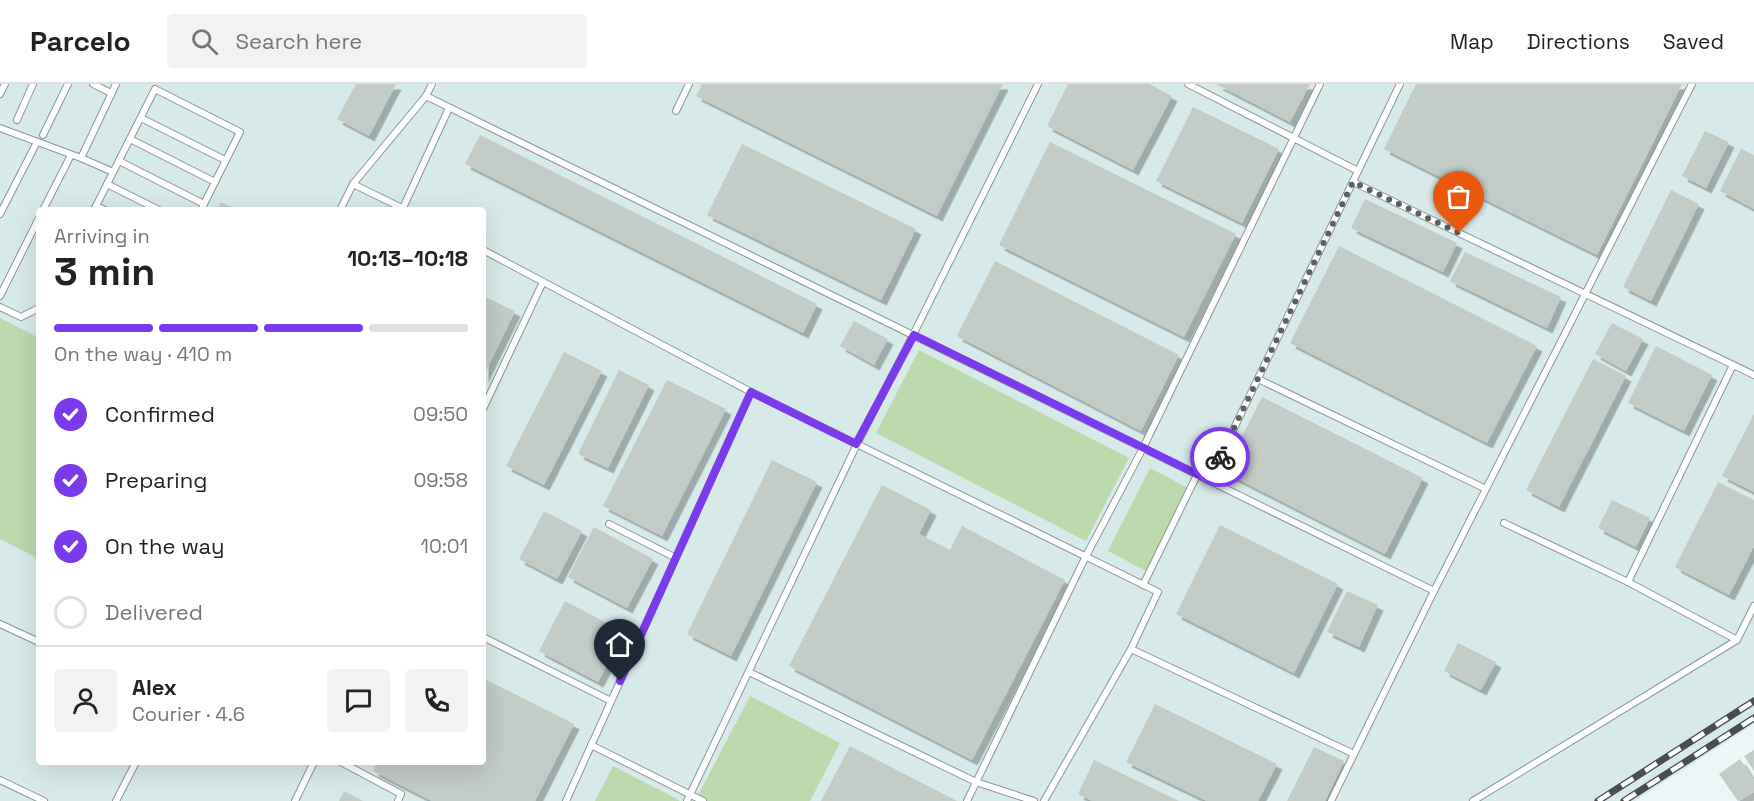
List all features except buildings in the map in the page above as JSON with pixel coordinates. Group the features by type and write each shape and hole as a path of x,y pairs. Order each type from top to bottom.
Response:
{"lane":[{"path":"0,94 5,84"},
{"path":"17,120 33,84"},
{"path":"43,135 68,84"},
{"path":"93,84 111,93"},
{"path":"81,158 116,84"},
{"path":"342,207 353,184 426,96 432,84"},
{"path":"676,111 689,84"},
{"path":"688,798 856,444 914,335 1038,84"},
{"path":"1188,84 1359,171"},
{"path":"967,801 1086,558 1143,448 1320,84"},
{"path":"1209,480 1400,84"},
{"path":"1331,801 1434,591 1692,84"},
{"path":"96,207 155,89 240,132 202,207 119,161"},
{"path":"426,96 1434,591"},
{"path":"404,207 449,108"},
{"path":"141,118 225,160"},
{"path":"0,128 113,172"},
{"path":"130,139 215,182"},
{"path":"0,214 37,142"},
{"path":"45,207 71,155"},
{"path":"1353,182 1754,375"},
{"path":"107,184 153,207"},
{"path":"353,184 399,207"},
{"path":"0,296 36,224"},
{"path":"486,252 751,392 1158,592 1131,649 1044,801"},
{"path":"486,403 543,282"},
{"path":"0,307 21,317 36,310"},
{"path":"1628,582 1733,365"},
{"path":"1258,379 1486,489"},
{"path":"566,801 751,392"},
{"path":"1143,585 1197,475"},
{"path":"1504,523 1628,582 1737,640"},
{"path":"609,524 676,558"},
{"path":"1473,801 1737,640 1754,606"},
{"path":"0,624 36,641"},
{"path":"486,638 611,701"},
{"path":"1131,649 1354,754"},
{"path":"749,672 976,782 1035,801"},
{"path":"591,745 688,798 703,801"},
{"path":"116,801 134,765"},
{"path":"295,801 313,765"},
{"path":"347,765 401,794 398,801"},
{"path":"0,780 44,801"}],"shaded area":[{"path":"0,84 1754,84 1754,724 1635,801 0,801"}],"green space":[{"path":"0,318 36,336 36,557 0,539"},
{"path":"919,350 1129,458 1086,541 876,433"},
{"path":"1150,468 1188,488 1146,571 1108,551"},
{"path":"750,696 840,743 810,801 695,801"},
{"path":"613,766 679,800 679,801 595,801"}],"railway":[{"path":"1598,801 1754,701"},
{"path":"1624,801 1754,718"}],"way so far":[{"path":"1220,457 1353,182 1459,233"}],"route":[{"path":"620,681 751,392 856,444 914,335 1209,480 1220,457"}]}
